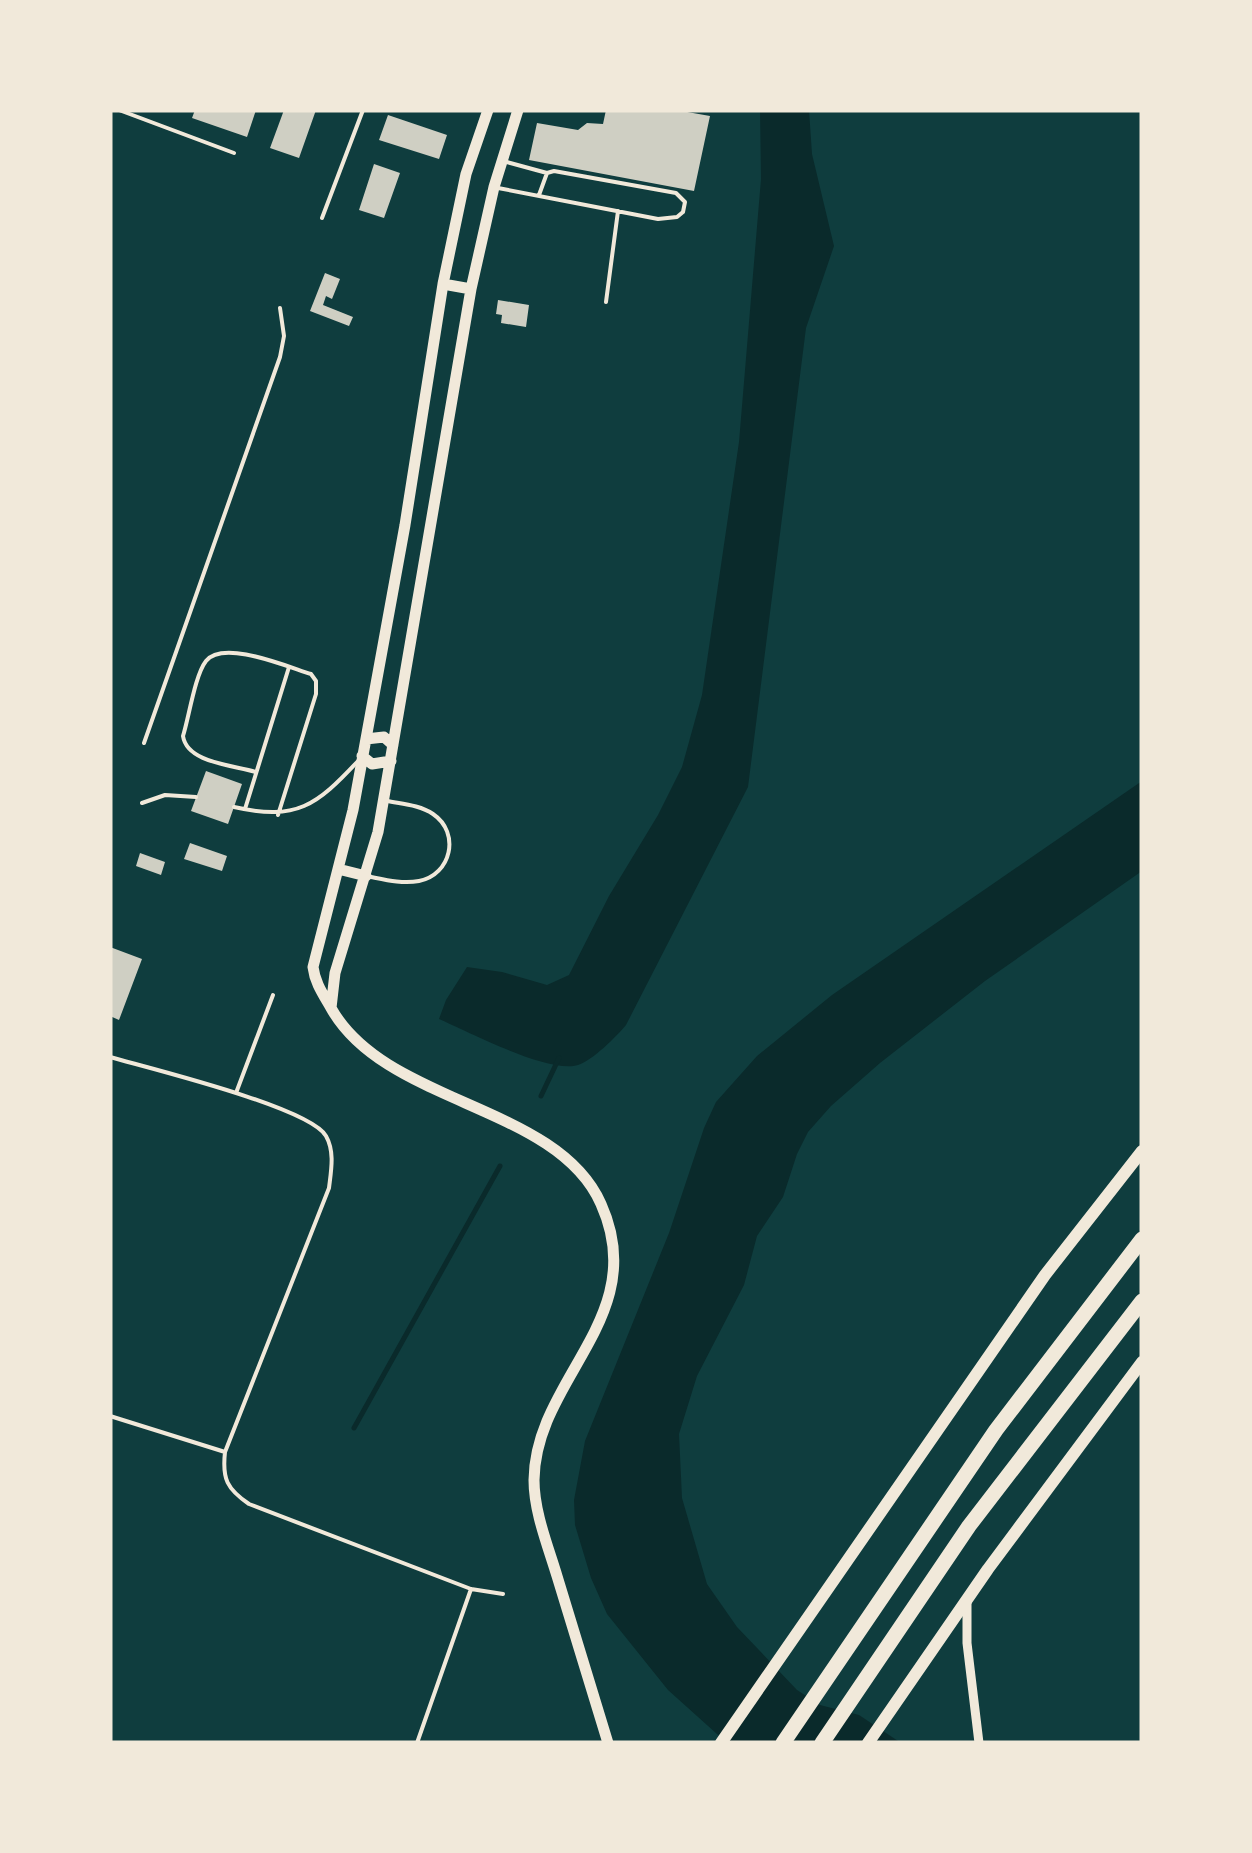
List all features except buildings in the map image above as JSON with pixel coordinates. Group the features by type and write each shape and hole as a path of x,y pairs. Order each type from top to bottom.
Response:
{"highway":[{"path":"784,1743 996,1430 1142,1239"},
{"path":"822,1743 969,1526 1142,1301"}],"main road":[{"path":"721,1743 1045,1275 1142,1151"},
{"path":"868,1743 1053,1478 1142,1362"}],"street":[{"path":"488,110 466,174 442,284 405,526 366,739 313,966 314,978 350,1038 367,1051 556,1150 582,1173 602,1204 611,1232 612,1290 597,1329 538,1442 534,1482 543,1530 608,1743"},
{"path":"331,1008 335,974 366,876 384,800 472,289 494,187 518,110"},
{"path":"442,284 472,289"},
{"path":"405,526 430,530"},
{"path":"366,739 378,736 393,745"},
{"path":"362,756 372,764 391,761"},
{"path":"338,869 366,876"},
{"path":"967,1602 967,1643 979,1743"}],"lane":[{"path":"119,110 234,152"},
{"path":"322,218 363,110"},
{"path":"494,187 670,219 683,212 685,202 676,193 554,171 547,173 502,160"},
{"path":"539,195 547,173"},
{"path":"606,302 618,211"},
{"path":"144,743 280,357 284,336 280,308"},
{"path":"256,772 193,754 184,744 204,663 214,654 228,650 311,674 316,681 316,694 278,815"},
{"path":"244,809 289,667"},
{"path":"234,807 278,815 312,801 362,756"},
{"path":"142,803 165,795 196,797"},
{"path":"366,876 397,882 420,881 435,874 446,862 450,841 445,825 432,813 384,800"},
{"path":"236,1093 273,995"},
{"path":"110,1058 236,1093 310,1122 325,1134 333,1158 329,1188 225,1452 222,1472 229,1491 249,1504 471,1590 504,1594"},
{"path":"110,1416 225,1452"},
{"path":"417,1743 471,1590"}],"water":[{"path":"760,110 809,110 812,154 834,246 806,328 748,787 626,1025 584,1063 548,1063 439,1019 467,967 547,985 569,975 682,767 702,695 739,442 761,179"},
{"path":"1142,781 1142,871 985,981 831,1106 808,1132 783,1197 757,1236 744,1285 697,1376 679,1434 682,1498 707,1584 737,1627 797,1690 820,1705 859,1715 901,1743 727,1743 668,1690 607,1614 575,1525 574,1500 585,1441 669,1233 704,1128 716,1102 757,1056 832,995"}],"waterway":[{"path":"541,1096 559,1058"},
{"path":"354,1428 500,1166"}]}
